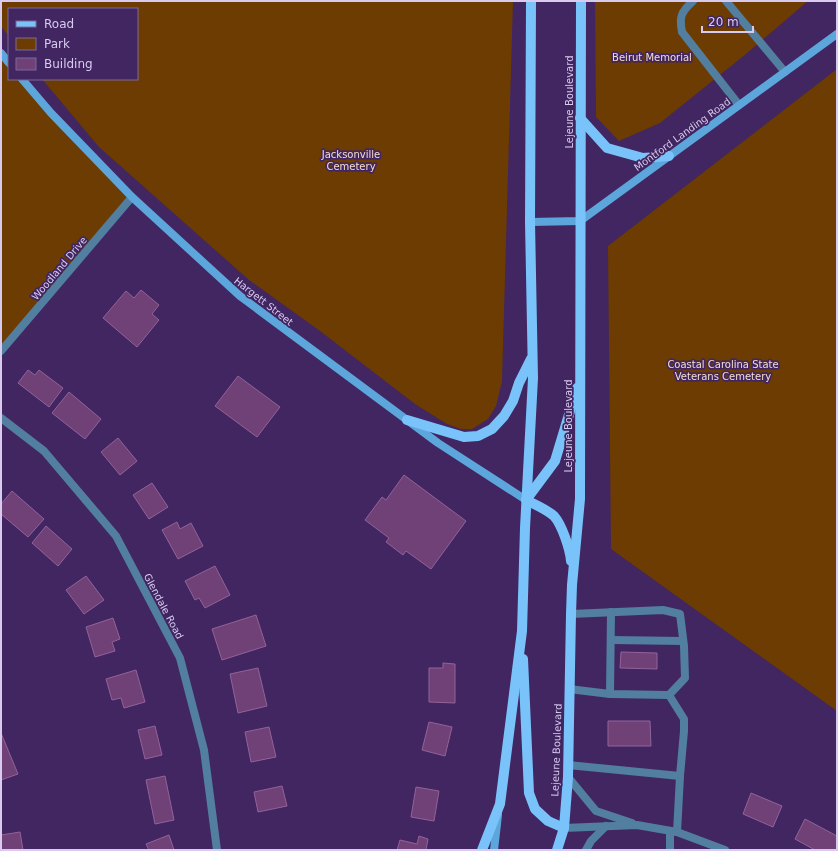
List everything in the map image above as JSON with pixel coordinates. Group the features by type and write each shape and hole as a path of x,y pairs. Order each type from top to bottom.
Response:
{"main road":[{"path":"531,1 530,222 533,378 526,500 522,631 529,793 535,809 548,821 564,828"},
{"name":"Lejeune Boulevard","path":"557,850 564,828 568,777 572,585 580,500 581,1"},
{"name":"Montford Landing Road","path":"580,221 837,34"},
{"path":"1,53 8,62"},
{"name":"Hargett Street","path":"23,80 51,113 132,197 240,296 407,420 526,500"},
{"path":"580,118 607,148 643,158 669,156"},
{"path":"530,222 580,221"},
{"path":"407,420 464,437 478,436 492,429 504,416 532,358"},
{"path":"526,500 555,461 580,379"},
{"path":"526,500 547,510 556,518 570,551 572,585"},
{"path":"494,850 522,631"},
{"path":"482,850 500,804"}],"street":[{"path":"693,1 684,8 679,20 682,32 739,105"},
{"path":"726,1 786,72"},
{"name":"Woodland Drive","path":"1,351 132,197"},
{"name":"Glendale Road","path":"1,418 44,451 116,536 180,658 204,750 217,850"},
{"path":"570,689 610,694 669,694 685,678 680,614 663,610 571,614"},
{"path":"610,694 611,612"},
{"path":"611,640 683,641"},
{"path":"669,694 684,719 680,776 674,832 670,850"},
{"path":"568,765 680,776"},
{"path":"568,777 596,811 637,825 674,832 725,850"},
{"path":"564,828 637,825"},
{"path":"586,850 591,841 606,826"}],"green space":[{"name":"Jacksonville Cemetery","path":"1,1 513,1 502,381 496,406 488,419 472,429 461,429 447,424 415,404 320,331 249,280 99,147 43,80 138,80 138,8 8,8 8,36 1,26"},
{"name":"Beirut Memorial","path":"595,1 808,1 746,54 660,123 619,141 596,117"},
{"path":"1,53 8,62 8,80 23,80 132,197 1,351"},
{"name":"Coastal Carolina State Veterans Cemetery","path":"837,69 837,711 611,549 608,246"}],"building":[{"path":"141,290 159,305 152,314 159,320 137,347 103,318 126,291 134,298"},
{"path":"28,370 35,375 39,370 63,388 49,407 18,383"},
{"path":"238,376 280,407 257,437 215,406"},
{"path":"69,392 101,419 85,439 52,413"},
{"path":"118,438 137,461 120,475 101,452"},
{"path":"404,475 466,521 431,569 406,551 403,555 386,542 389,538 365,520 382,497 386,500"},
{"path":"152,483 168,507 149,519 133,495"},
{"path":"12,491 44,519 28,537 1,514 1,504"},
{"path":"177,522 180,529 191,523 203,546 178,559 162,530"},
{"path":"46,526 72,549 58,566 32,543"},
{"path":"215,566 230,595 205,608 199,598 195,600 185,581"},
{"path":"86,576 104,600 84,614 66,590"},
{"path":"256,615 266,646 222,660 212,629"},
{"path":"113,618 120,639 112,642 115,651 95,657 86,627"},
{"path":"621,652 657,653 657,669 620,668"},
{"path":"443,663 455,664 455,703 429,702 429,668 443,668"},
{"path":"258,668 267,706 238,713 230,674"},
{"path":"136,670 145,702 124,708 121,698 112,700 106,679"},
{"path":"608,721 650,721 651,746 608,746"},
{"path":"429,722 452,727 445,756 422,750"},
{"path":"155,726 162,755 145,759 138,730"},
{"path":"269,727 276,757 251,762 245,732"},
{"path":"1,733 18,774 1,780"},
{"path":"165,776 174,820 155,824 146,780"},
{"path":"282,786 287,806 258,812 254,792"},
{"path":"416,787 439,791 434,821 411,817"},
{"path":"751,793 782,806 773,827 743,814"},
{"path":"805,819 837,836 837,850 815,850 795,839"},
{"path":"20,832 23,850 1,850 1,835"},
{"path":"169,835 174,850 149,850 146,844"},
{"path":"419,836 428,839 426,850 397,850 400,840 417,844"}]}
